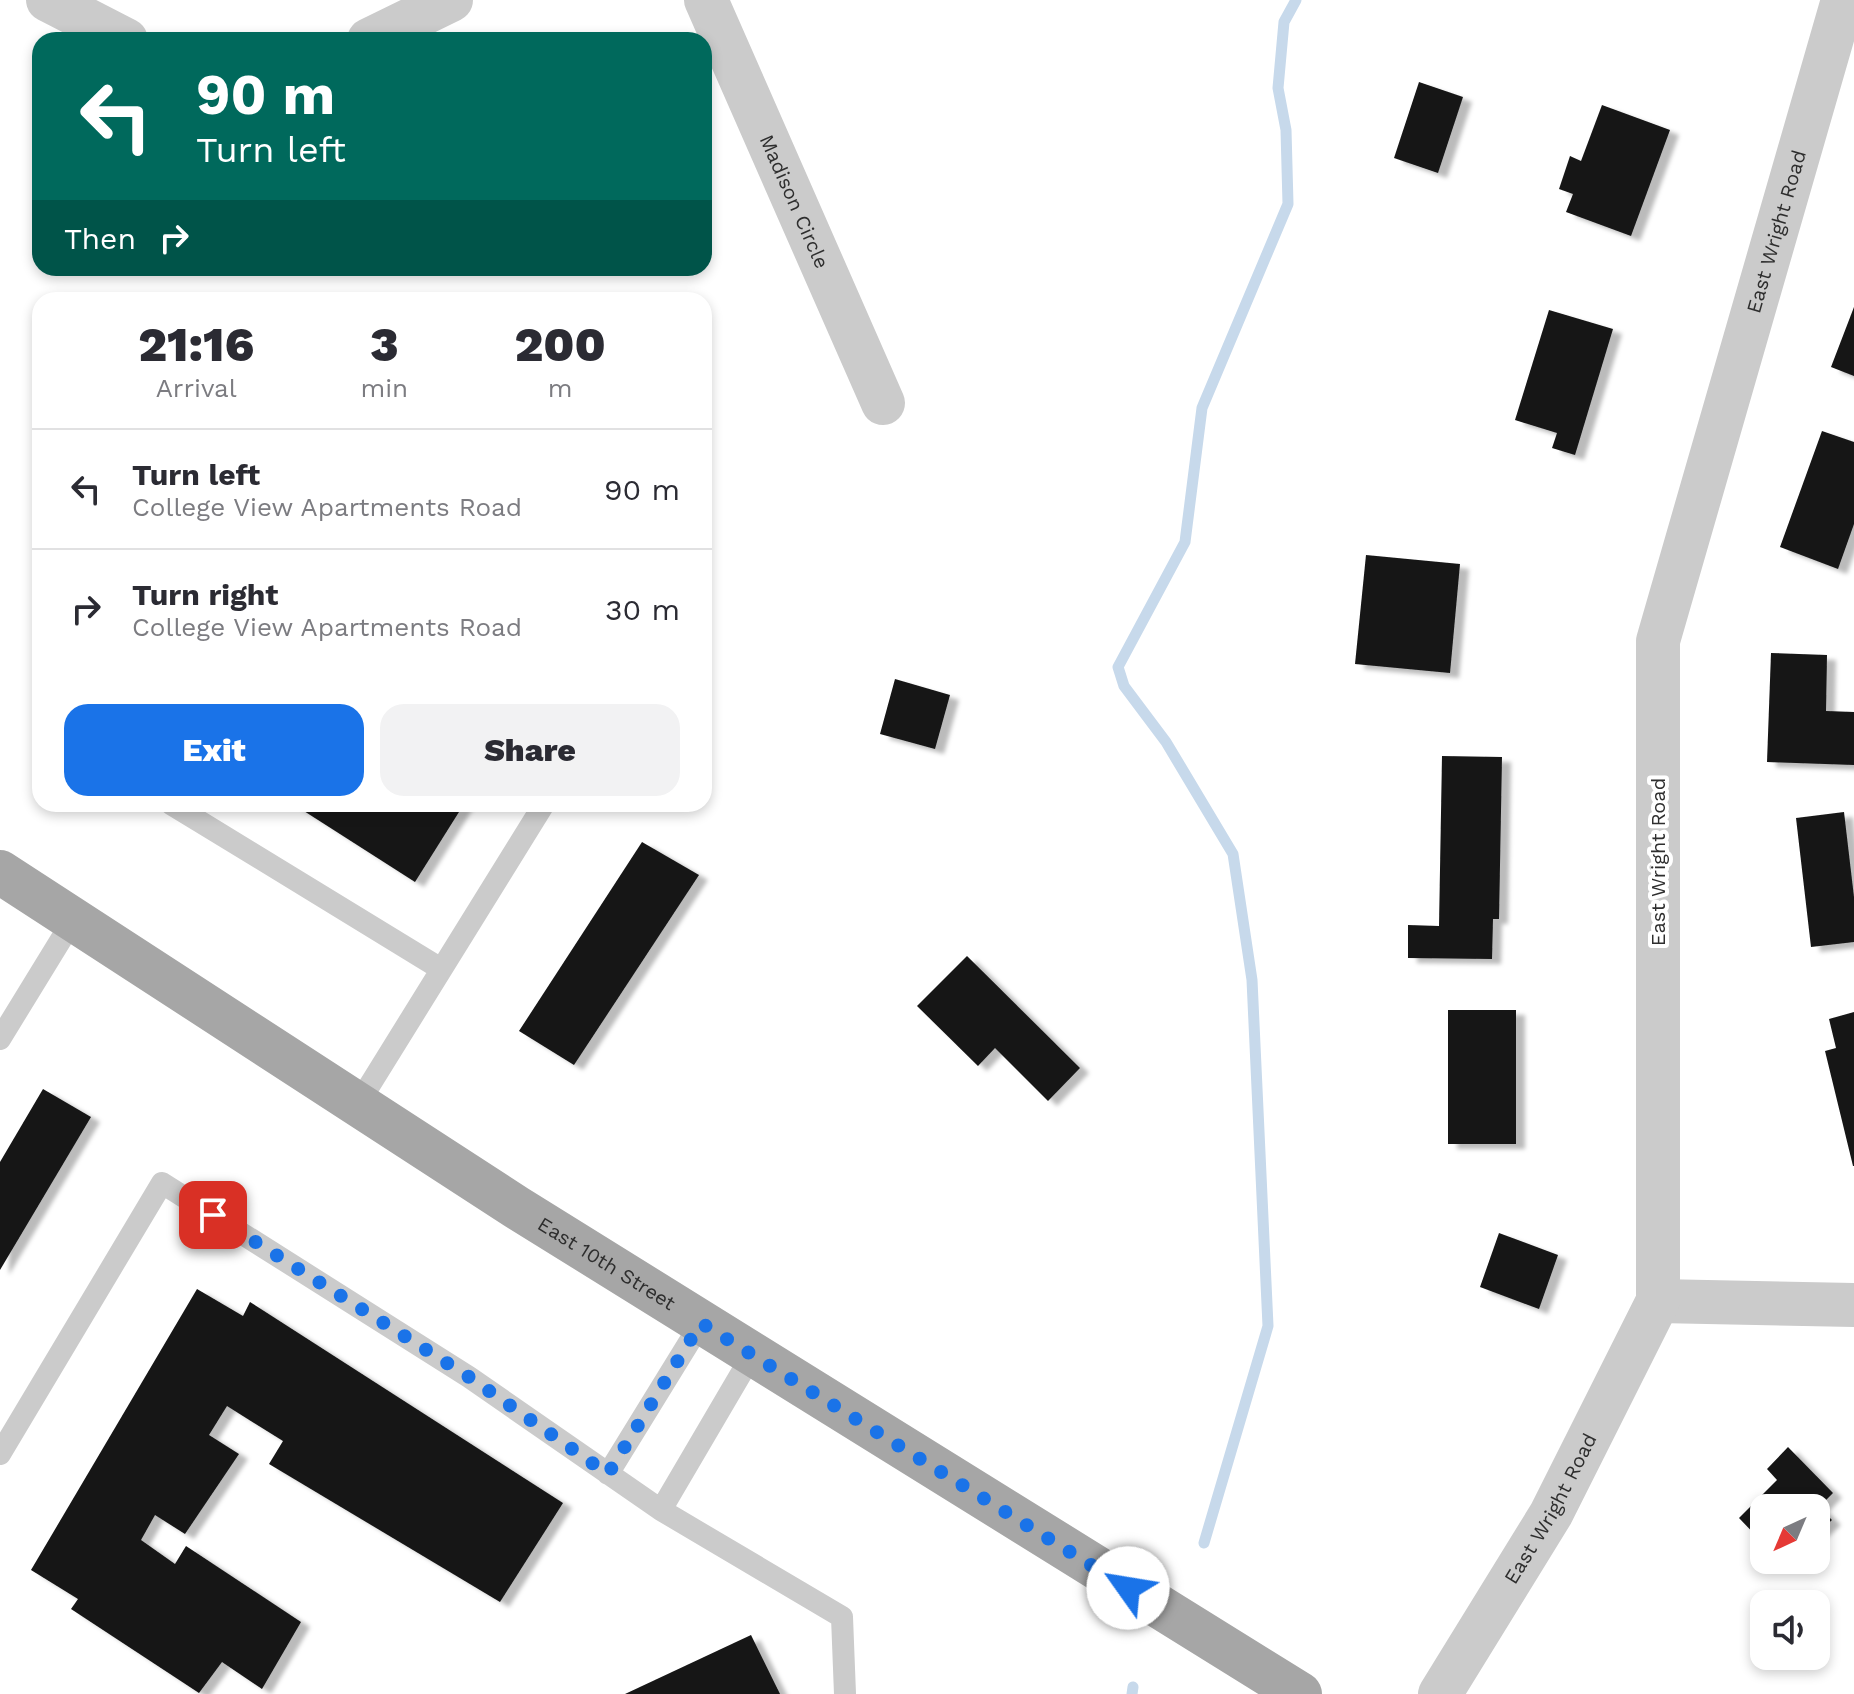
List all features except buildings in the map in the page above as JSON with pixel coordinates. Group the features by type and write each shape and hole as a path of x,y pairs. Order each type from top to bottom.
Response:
{"main road":[{"name":"East 10th Street","path":"0,872 701,1323 1300,1694"}],"street":[{"path":"48,0 110,32"},
{"path":"385,32 451,0"},
{"name":"Madison Circle","path":"706,0 883,403"},
{"name":"East Wright Road","path":"1440,1694 1551,1514 1658,1301 1658,641 1837,87 1843,0"},
{"path":"1658,1301 1854,1305"}],"lane":[{"path":"184,812 441,969"},
{"path":"358,1104 539,812"},
{"path":"0,1039 73,920"},
{"path":"0,1454 162,1183 469,1377 661,1510 842,1617 845,1694"},
{"path":"608,1474 701,1323"},
{"path":"661,1510 752,1355"}],"waterway":[{"path":"1204,1543 1268,1326 1252,980 1233,854 1166,742 1124,686 1118,667 1185,542 1202,408 1288,204 1286,130 1278,88 1284,22 1296,0"},
{"path":"1132,1694 1133,1687"}],"route":[{"path":"213,1215 469,1377 608,1474 701,1323 1128,1588"}]}
